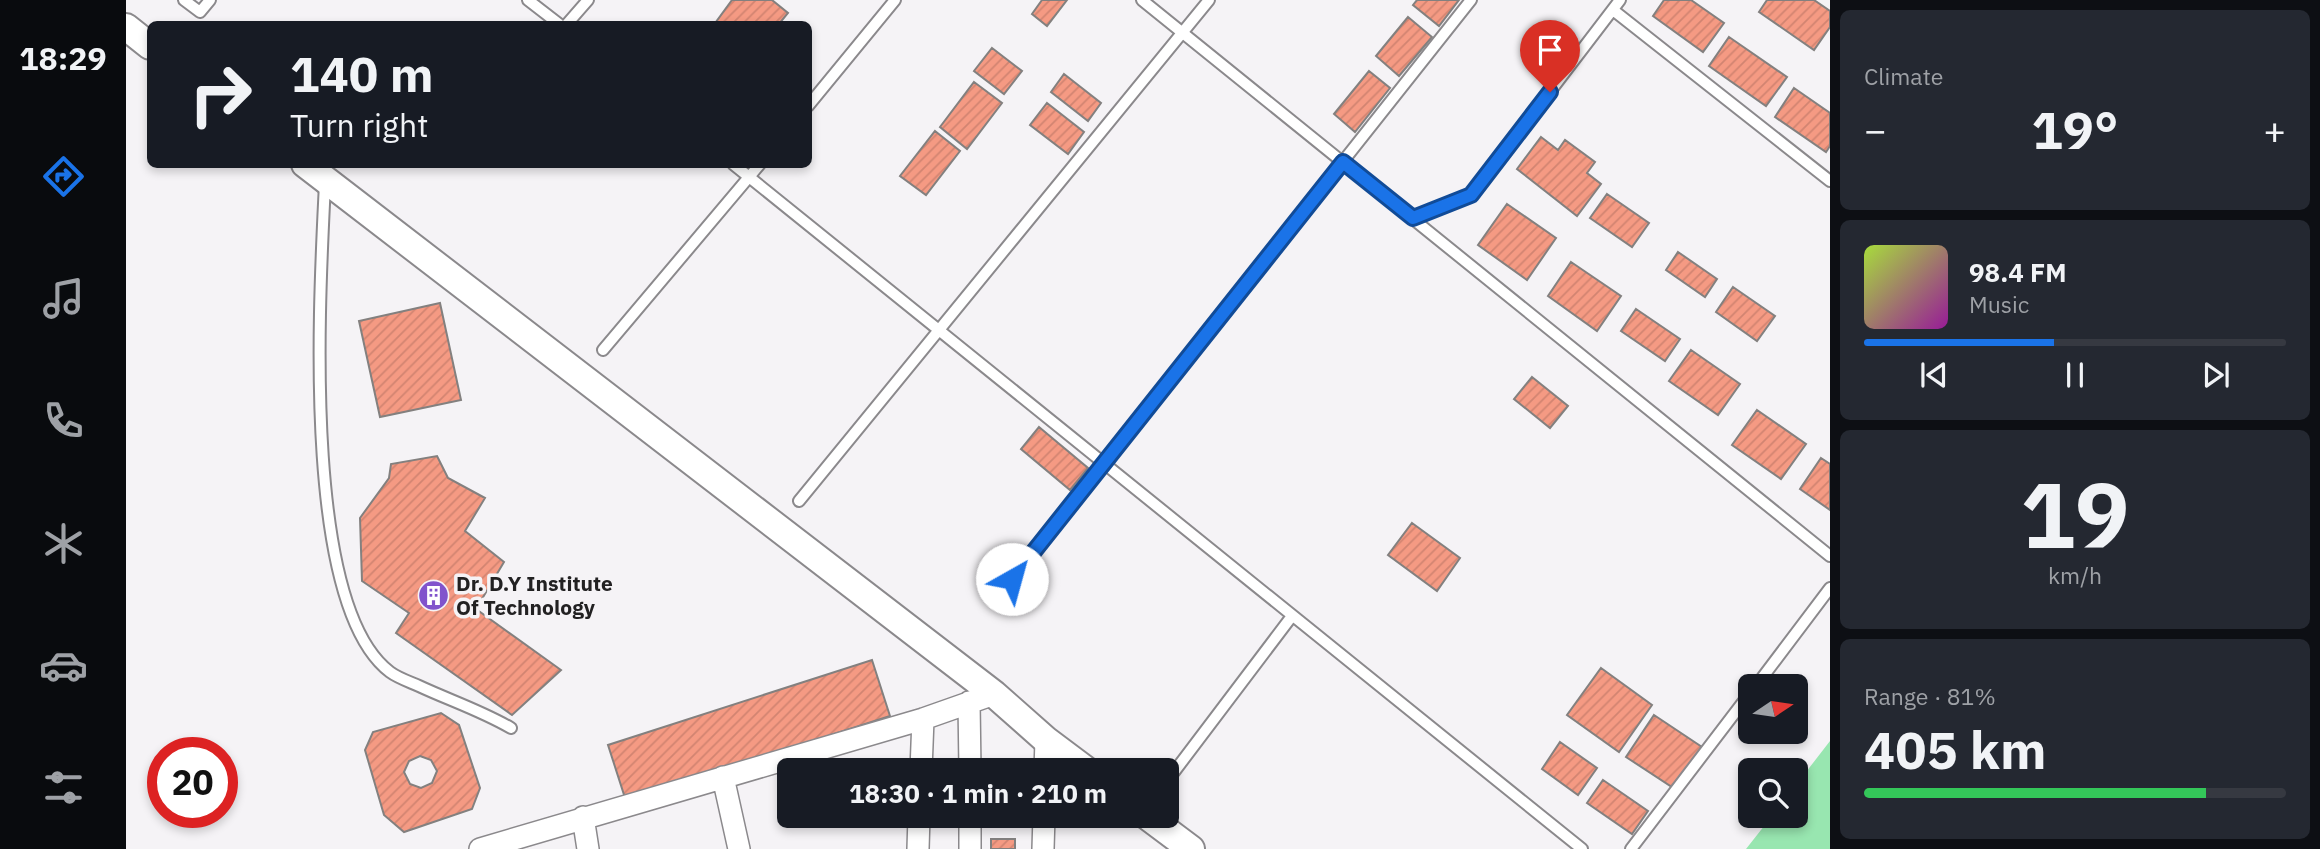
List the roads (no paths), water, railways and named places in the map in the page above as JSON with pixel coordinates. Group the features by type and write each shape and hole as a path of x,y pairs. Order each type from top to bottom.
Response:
{"street":[{"path":"126,27 147,44"},
{"path":"315,172 981,698 1070,758"},
{"path":"480,849 923,719 981,698"},
{"path":"972,758 981,698"},
{"path":"921,758 923,719"},
{"path":"1045,758 1046,740"},
{"path":"723,777 739,849"},
{"path":"583,817 588,849"},
{"path":"918,849 919,828"},
{"path":"970,828 970,849"},
{"path":"1043,849 1044,828"},
{"path":"1163,828 1191,849"}],"lane":[{"path":"184,0 200,12 210,0"},
{"path":"528,0 555,21"},
{"path":"570,21 588,0"},
{"path":"812,101 895,0"},
{"path":"1142,0 1830,556"},
{"path":"799,501 1209,0"},
{"path":"1012,579 1471,0"},
{"path":"1413,218 1471,195 1620,0"},
{"path":"1613,10 1830,181"},
{"path":"738,168 1582,849"},
{"path":"603,350 757,168"},
{"path":"315,172 323,483 343,591 362,637 373,655 391,673 511,728"},
{"path":"1765,674 1830,588"},
{"path":"1179,765 1292,615"},
{"path":"1631,849 1738,709"}],"place":[{"name":"Dr. D.Y Institute Of Technology","path":"433,595"}]}
